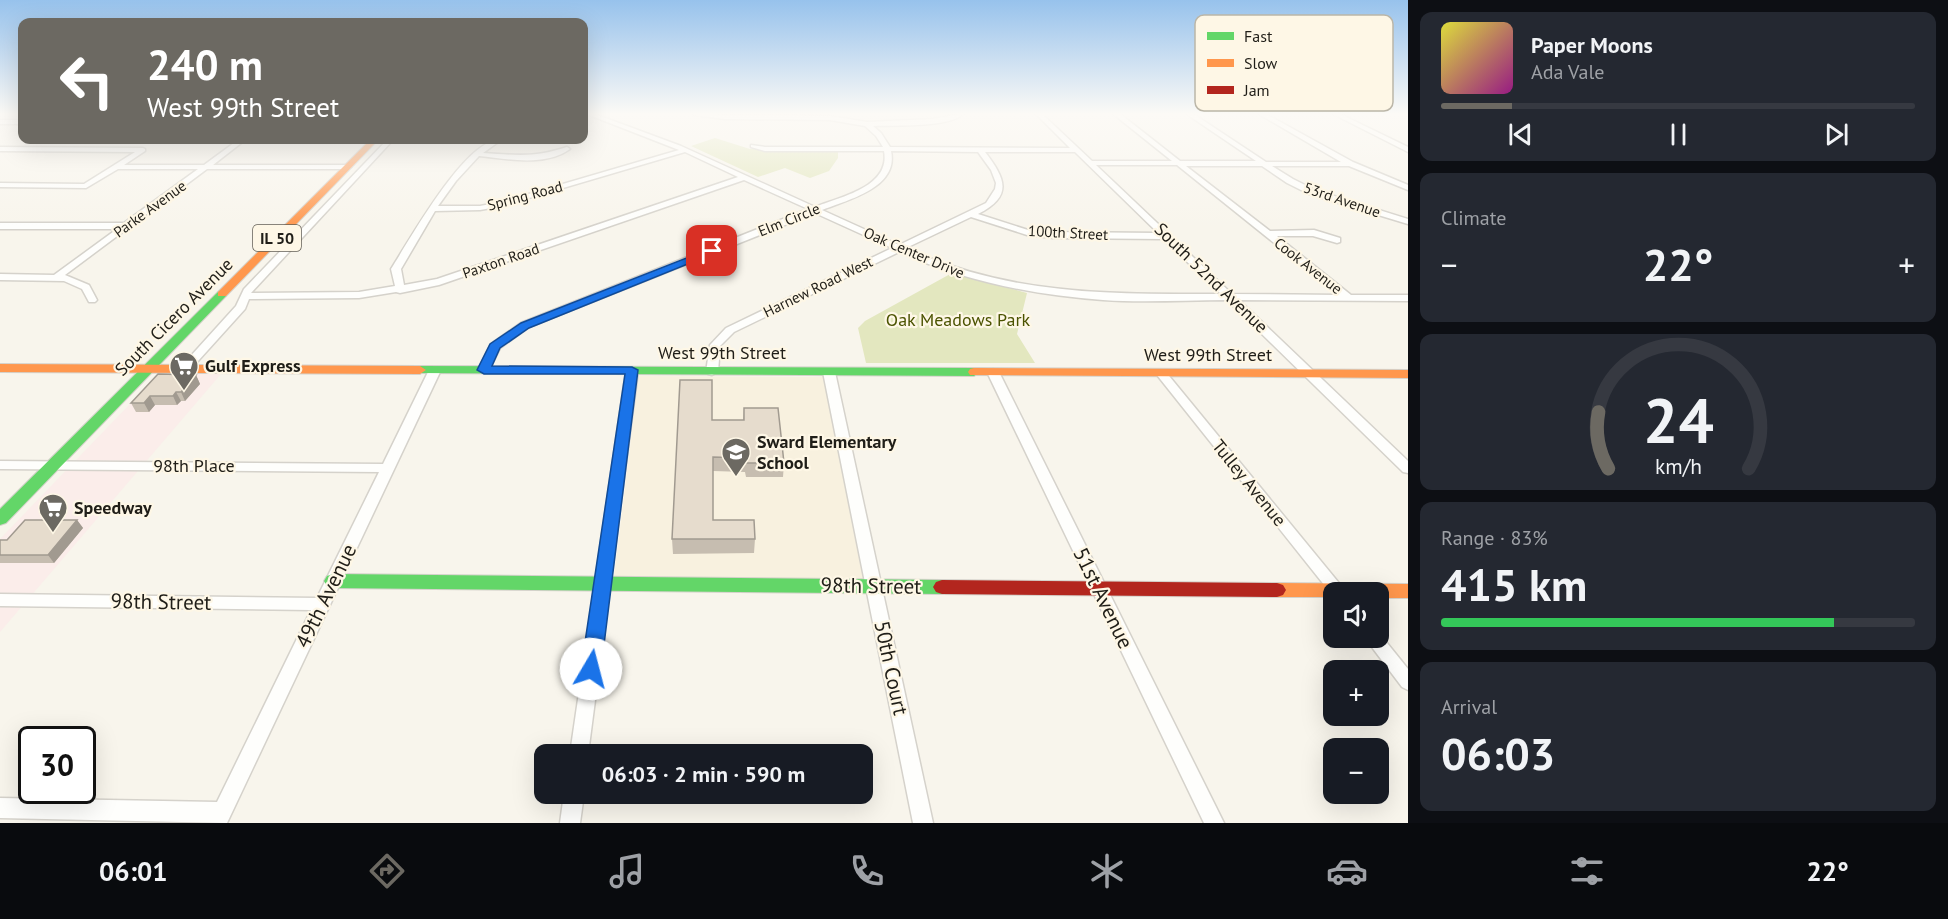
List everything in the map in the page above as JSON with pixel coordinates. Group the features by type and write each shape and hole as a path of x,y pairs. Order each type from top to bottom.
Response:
{"street":[{"path":"0,185 86,186 140,151"},
{"name":"Parke Avenue","path":"57,277 227,151"},
{"name":"South Cicero Avenue","path":"0,519 363,151"},
{"name":"South Cicero Avenue","path":"185,369 242,306 247,291 379,151"},
{"path":"400,290 396,269 433,209 480,151"},
{"path":"476,154 539,158 551,157 561,151"},
{"name":"Spring Road","path":"433,209 480,208 502,204 680,151"},
{"name":"Oak Center Drive","path":"688,151 953,271 1034,290 1105,297 1408,298"},
{"name":"Elm Circle","path":"484,370 495,346 525,325 862,190 882,177 890,164 888,151"},
{"name":"Harnew Road West","path":"712,372 715,345 730,330 989,205 1001,186 998,175 981,151"},
{"name":"South 52nd Avenue","path":"1079,151 1408,469"},
{"name":"Cook Avenue","path":"1164,151 1348,297"},
{"name":"53rd Avenue","path":"1245,151 1312,192 1408,222"},
{"path":"1327,151 1372,176 1408,188"},
{"path":"1092,163 1349,164"},
{"path":"117,166 347,167"},
{"name":"Paxton Road","path":"246,296 359,295 439,282 745,177"},
{"name":"100th Street","path":"971,214 1027,232 1054,235 1167,236"},
{"path":"0,226 127,226"},
{"name":"Cook Avenue","path":"1268,234 1314,233 1337,240"},
{"path":"0,277 57,277 76,281 86,286 92,300"},
{"name":"West 99th Street","path":"0,368 1408,374"},
{"name":"49th Avenue","path":"219,818 435,370"},
{"path":"580,744 632,370"},
{"name":"50th Court","path":"829,372 923,823"},
{"name":"51st Avenue","path":"993,372 1214,823"},
{"name":"Tulley Avenue","path":"1161,373 1330,582"},
{"name":"98th Place","path":"0,465 388,468"},
{"name":"98th Street","path":"333,581 1323,591"},
{"name":"98th Street","path":"1389,591 1408,591"},
{"name":"98th Street","path":"0,600 322,603"},
{"path":"1381,648 1408,681"},
{"path":"570,823 573,804"},
{"path":"0,808 219,818"}],"shaded area":[{"path":"221,374 0,632 0,539 157,376"},
{"name":"Sward Elementary School","path":"639,376 825,377 865,579 614,577"}],"green space":[{"path":"703,151 838,151 838,158 829,171 810,178 785,168 758,177"},
{"name":"Oak Meadows Park","path":"952,273 1027,293 1017,334 1035,363 866,363 858,328 865,321"}],"building":[{"path":"158,374 196,375 181,392 176,392 173,396 150,396 144,403 131,403"},
{"name":"Sward Elementary School","path":"680,380 712,380 712,420 744,420 744,408 778,408 784,463 746,463 746,458 713,457 713,520 754,520 755,539 672,539"},
{"path":"25,520 77,520 48,555 0,555 0,540 7,540"}],"traffic: fast":[{"path":"0,519 222,294"},
{"path":"420,370 974,372"},
{"path":"333,581 942,587"}],"traffic: slow":[{"path":"222,294 363,151"},
{"path":"0,368 420,370"},
{"path":"974,372 1408,374"},
{"path":"1277,590 1408,591"}],"traffic: jam":[{"path":"942,587 1277,590"}],"place":[{"name":"Gulf Express","path":"184,392"},
{"name":"Sward Elementary School","path":"736,478"},
{"name":"Speedway","path":"53,534"}],"route":[{"path":"591,669 632,370 484,370 495,346 525,325 712,251"}]}
